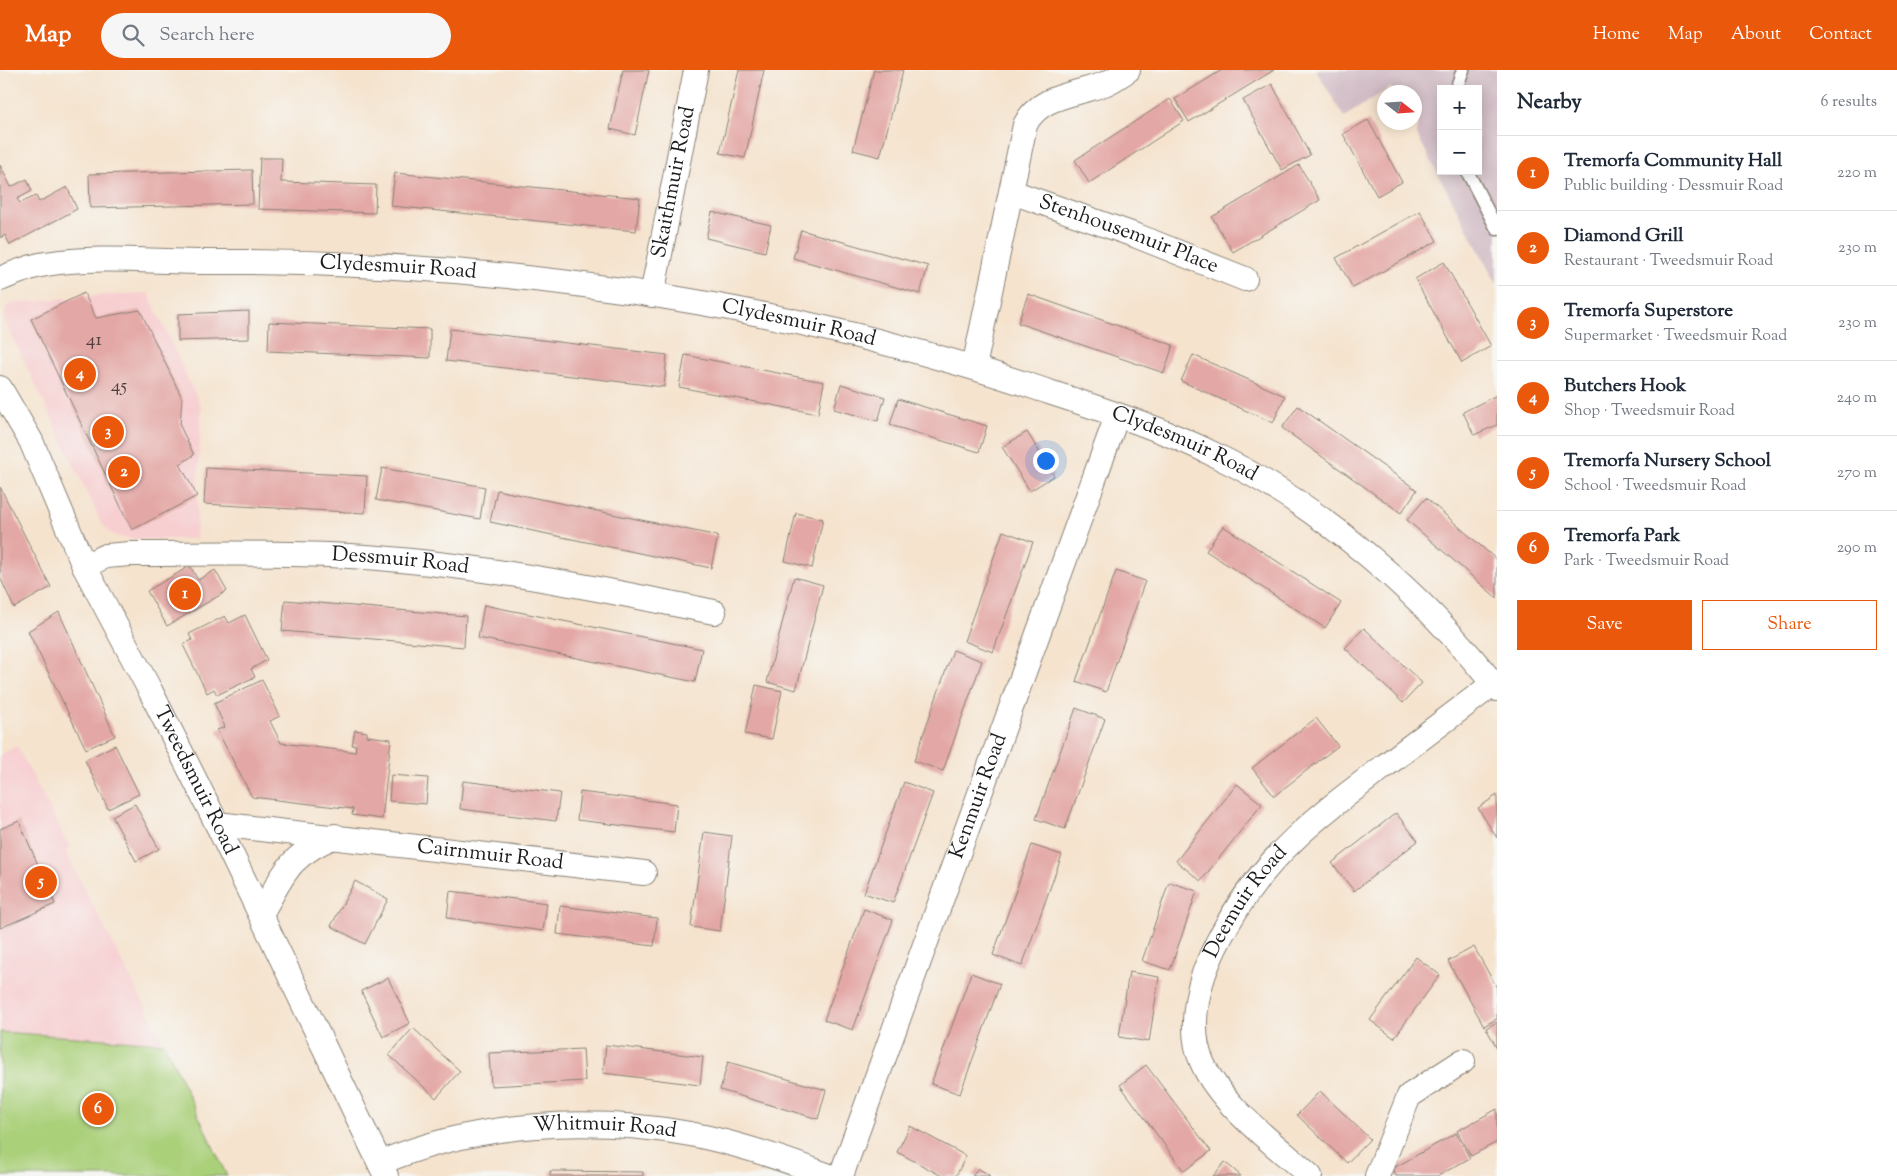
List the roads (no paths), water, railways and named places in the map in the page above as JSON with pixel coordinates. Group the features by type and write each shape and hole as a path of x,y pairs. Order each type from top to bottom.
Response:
{"street":[{"name":"Skaithmuir Road","path":"652,295 696,70"},
{"name":"Stenhousemuir Place","path":"974,367 1025,125 1030,114 1050,101 1106,84 1128,70"},
{"name":"Stenhousemuir Place","path":"1012,192 1144,239 1245,279"},
{"name":"Clydesmuir Road","path":"0,279 46,264 116,259 157,262 260,262 506,277 652,295 764,315 910,349 974,367 1117,416 1219,456 1303,506 1385,570 1466,652 1495,686"},
{"name":"Tweedsmuir Road","path":"0,388 31,441 84,566 151,692 217,824 383,1170"},
{"name":"Kenmuir Road","path":"841,1176 1117,416"},
{"name":"Dessmuir Road","path":"84,566 106,556 130,554 329,555 402,560 619,592 714,612"},
{"name":"Deemuir Road","path":"1310,1176 1237,1109 1212,1082 1201,1060 1195,1032 1196,1005 1202,976 1218,941 1239,904 1286,845 1317,817 1495,686"},
{"name":"Cairnmuir Road","path":"217,824 335,836 644,873"},
{"path":"261,914 282,876 298,856 310,847 335,836"},
{"path":"1377,1176 1409,1096 1463,1061"},
{"name":"Whitmuir Road","path":"383,1170 409,1151 478,1134 545,1126 600,1124 691,1134 736,1145 829,1176"}],"lane":[{"path":"1457,85 1463,70"},
{"path":"1469,175 1497,229"}],"place":[{"name":"Butchers Hook","path":"80,374"},
{"name":"Tremorfa Superstore","path":"108,432"},
{"name":"Diamond Grill","path":"124,472"},
{"name":"Tremorfa Community Hall","path":"185,594"},
{"name":"Tremorfa Nursery School","path":"41,882"},
{"name":"Tremorfa Park","path":"98,1109"}]}
